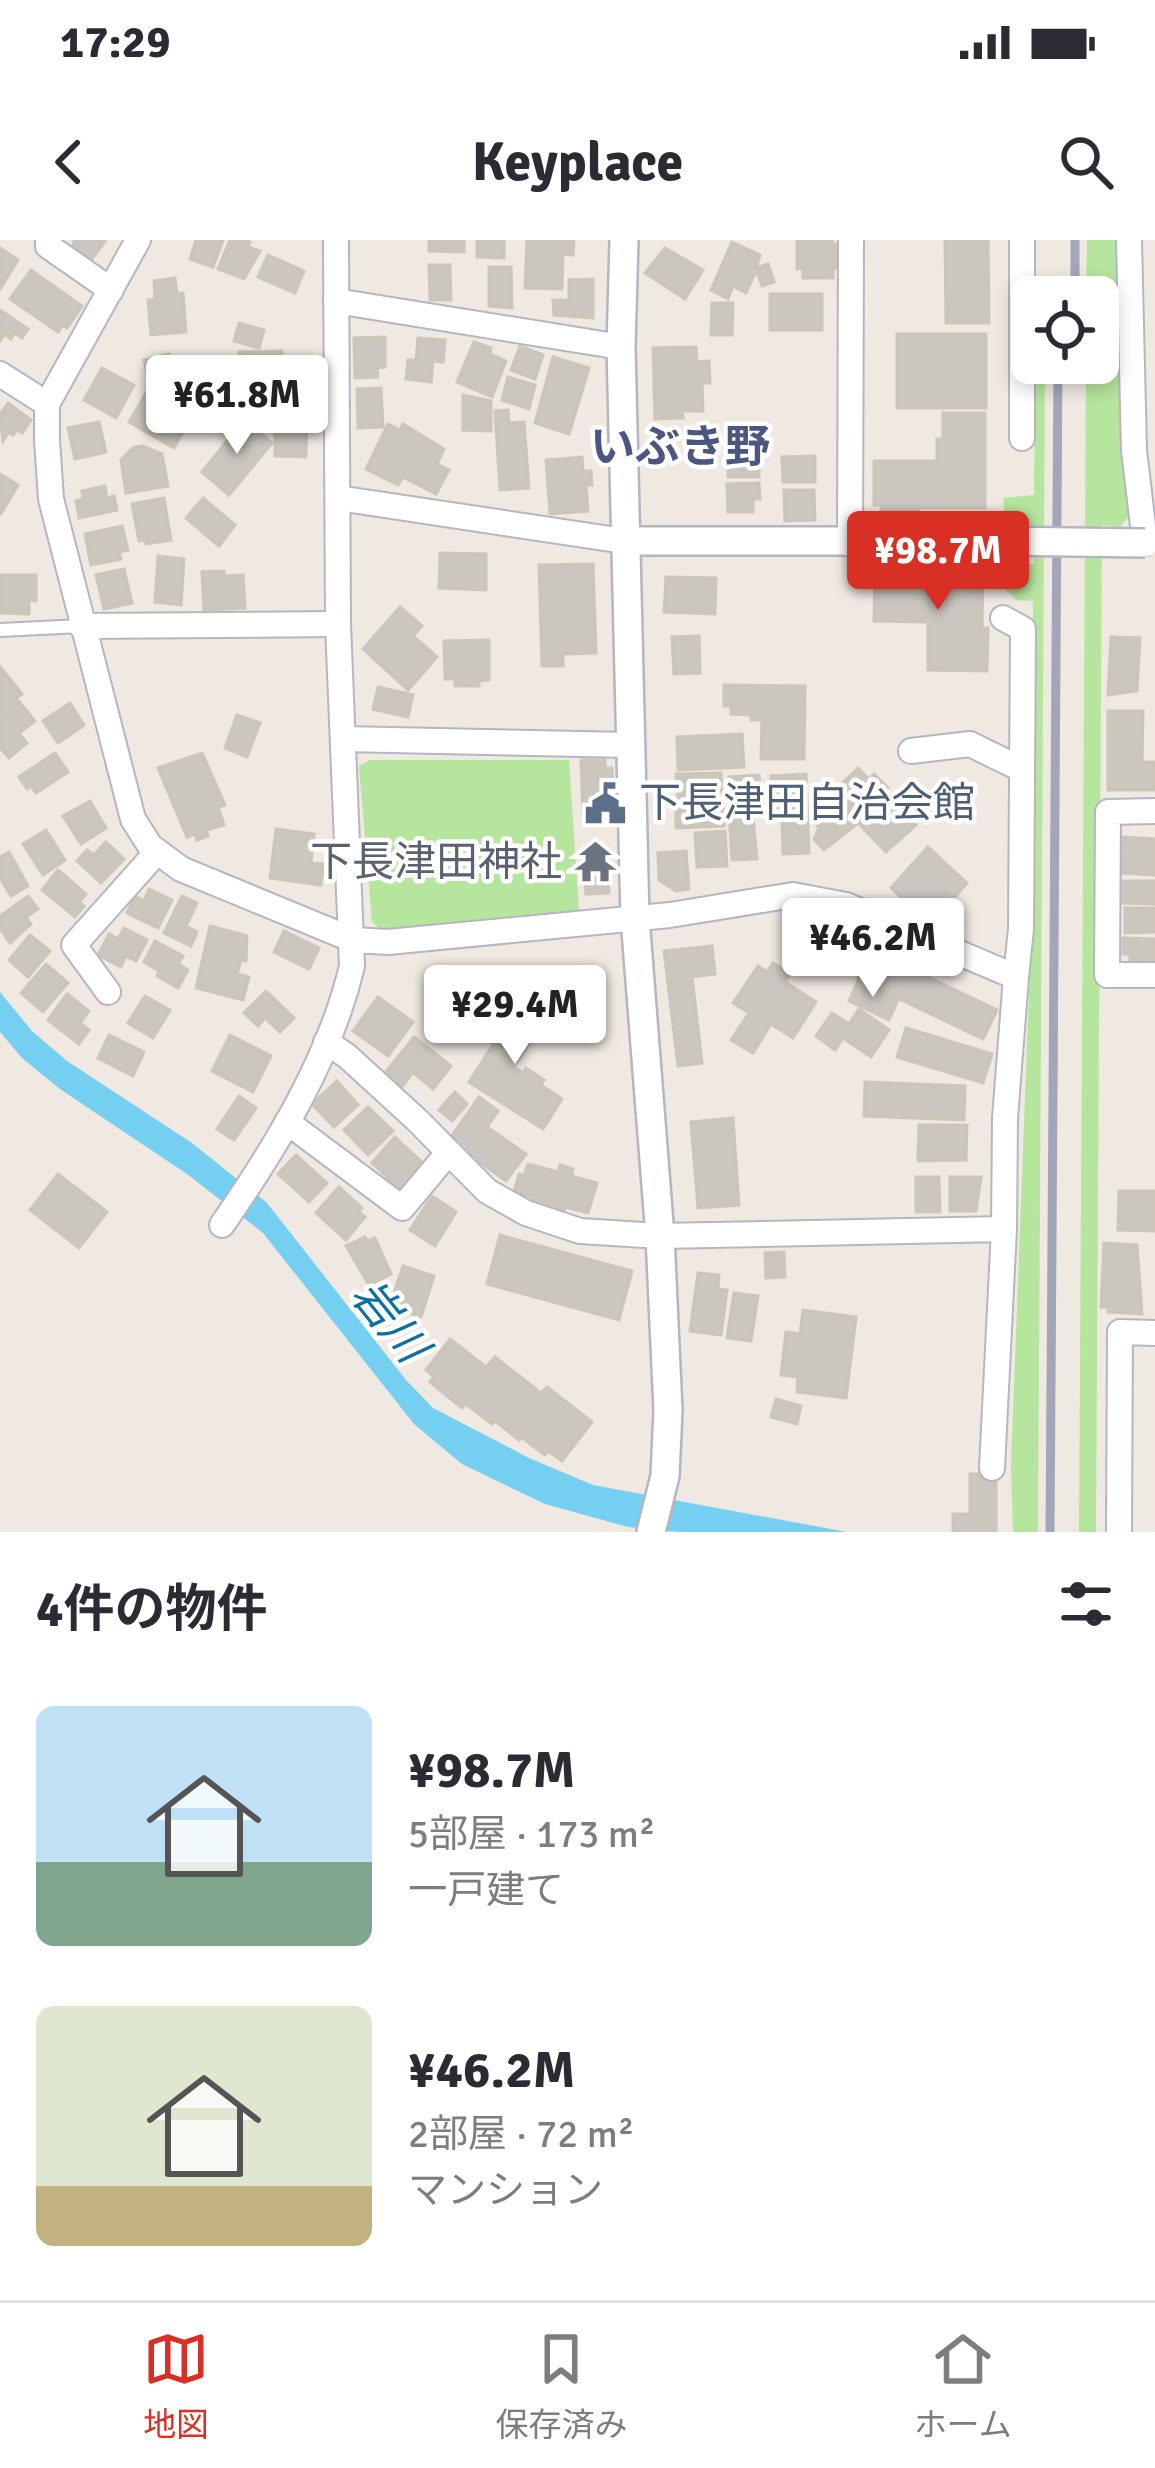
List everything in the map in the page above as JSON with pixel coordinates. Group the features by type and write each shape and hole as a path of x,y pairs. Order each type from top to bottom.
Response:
{"street":[{"path":"48,240 48,246 111,290"},
{"path":"138,240 47,404 51,499 81,626 133,819 157,852 181,869 353,940 388,942 634,918 794,895 847,905 1016,977"},
{"path":"223,1223 287,1122 340,1019 352,966 338,624 336,240"},
{"path":"624,240 621,346 634,918 660,1236 668,1410 664,1476 651,1532"},
{"path":"850,544 851,240"},
{"path":"1022,240 1022,438"},
{"path":"338,498 625,541 1150,544 1134,450 1129,240"},
{"path":"336,302 621,346"},
{"path":"0,374 47,404"},
{"path":"992,1468 1005,1118 1021,929 1022,629 1004,618"},
{"path":"81,626 338,624"},
{"path":"344,739 630,745"},
{"path":"911,751 970,744 1022,769"},
{"path":"1155,811 1108,812 1106,975 1155,976"},
{"path":"109,992 74,945 157,852"},
{"path":"326,1042 347,1056 487,1191 526,1214 580,1231 660,1236 1004,1229"},
{"path":"287,1122 402,1208 448,1154"},
{"path":"1119,1532 1120,1333 1155,1334"}],"lane":[{"path":"0,629 81,626"}],"green space":[{"path":"1087,240 1121,240 1130,515 1120,527 1102,525 1096,1532 1079,1532 1086,384 1119,384 1119,276 1086,276"},
{"path":"1035,384 1045,384 1038,1532 1013,1532 1011,1465 1029,991 1033,601 1016,600 1004,588 1004,562 1034,564 1034,525 1006,525 1003,498 1034,495"},
{"path":"370,760 569,760 579,911 384,932 372,922 359,766"}],"water":[{"path":"0,992 32,1031 67,1061 192,1143 267,1203 433,1408 593,1485 847,1532 678,1532 628,1527 545,1504 462,1464 414,1424 263,1233 22,1058 0,1032"}],"building":[{"path":"74,240 106,240 91,260 73,246"},
{"path":"196,240 223,240 213,267 190,259"},
{"path":"230,240 245,240 250,242 248,247 260,251 244,279 218,269"},
{"path":"429,240 464,240 464,252 429,251"},
{"path":"477,240 504,240 504,258 477,257"},
{"path":"527,240 574,240 573,255 563,254 562,289 525,288"},
{"path":"797,240 838,244 833,278 803,278 803,268 797,269"},
{"path":"945,240 988,240 989,323 946,323"},
{"path":"732,242 760,255 756,268 768,264 774,282 762,286 758,274 754,275 746,293 733,286 728,299 711,290"},
{"path":"0,248 18,260 0,289"},
{"path":"665,248 703,270 685,299 645,273"},
{"path":"268,255 304,271 295,293 258,277"},
{"path":"429,265 450,265 451,300 430,300"},
{"path":"489,267 511,267 512,308 489,306"},
{"path":"31,270 82,306 67,328 63,325 58,332 10,299"},
{"path":"175,278 177,294 183,293 186,332 151,335 148,300 155,299 154,281"},
{"path":"593,279 593,318 554,315 553,300 569,300 569,280"},
{"path":"770,294 822,294 822,330 770,330"},
{"path":"712,303 733,303 732,335 711,335"},
{"path":"0,310 28,329 22,338 5,334 0,341"},
{"path":"239,323 264,330 259,348 234,341"},
{"path":"897,334 986,334 986,408 897,408"},
{"path":"385,337 385,367 377,368 378,377 355,378 354,338"},
{"path":"418,338 445,340 443,362 433,361 431,382 406,379 408,360 416,360"},
{"path":"474,342 506,361 492,397 457,382"},
{"path":"520,346 543,355 535,379 511,370"},
{"path":"696,347 697,362 709,361 710,383 702,383 703,411 682,411 683,418 655,419 653,348"},
{"path":"282,351 283,390 260,391 261,386 248,386 247,376 240,376 239,352"},
{"path":"169,354 171,362 180,360 183,373 200,368 202,378 212,376 218,395 200,400 198,393 187,396 185,386 167,390 163,374 149,378 144,360"},
{"path":"553,357 589,368 569,434 535,423"},
{"path":"102,368 134,385 116,418 84,400"},
{"path":"508,377 535,385 529,409 502,400"},
{"path":"149,388 193,413 174,448 129,422"},
{"path":"381,388 383,427 358,428 357,389"},
{"path":"463,395 491,401 491,431 463,430"},
{"path":"8,403 31,420 22,433 9,432 3,441 0,414"},
{"path":"275,405 307,406 306,457 275,456"},
{"path":"508,410 509,423 524,422 529,488 500,490 495,411"},
{"path":"943,413 985,413 985,508 881,512 881,505 874,505 874,461 937,461"},
{"path":"244,420 272,443 229,495 202,472"},
{"path":"99,422 106,452 75,459 68,428"},
{"path":"388,424 400,430 403,424 444,449 437,464 449,470 436,494 403,477 398,485 366,469"},
{"path":"134,447 162,454 168,486 126,493 121,460"},
{"path":"728,455 759,455 759,477 728,477"},
{"path":"815,456 815,482 783,482 782,457"},
{"path":"582,457 583,471 591,471 592,485 586,485 588,511 550,514 546,460"},
{"path":"0,474 18,485 1,514 0,514"},
{"path":"759,483 760,499 753,499 753,512 728,512 727,484"},
{"path":"105,486 117,510 79,518 76,501 83,499 82,491"},
{"path":"784,490 814,490 815,520 785,521"},
{"path":"164,498 171,540 139,541 132,504"},
{"path":"203,498 235,525 219,546 186,518"},
{"path":"122,526 128,550 119,552 121,559 91,565 85,534"},
{"path":"440,553 486,554 486,590 439,588"},
{"path":"158,556 184,559 181,605 155,602"},
{"path":"593,564 596,653 563,654 563,666 542,666 539,565"},
{"path":"124,569 132,603 104,609 96,575"},
{"path":"875,569 983,572 987,671 928,670 928,622 874,621"},
{"path":"224,571 224,576 243,575 245,608 204,610 202,572"},
{"path":"0,575 36,575 36,601 29,600 29,614 0,613"},
{"path":"666,577 716,578 715,614 664,612"},
{"path":"400,607 422,626 413,636 437,657 408,690 363,649"},
{"path":"699,636 700,673 674,674 672,637"},
{"path":"1111,637 1140,638 1137,691 1108,695"},
{"path":"489,640 489,680 479,681 479,686 455,686 455,679 445,679 444,641"},
{"path":"1,668 22,694 16,698 35,721 19,733 27,743 9,758 0,748"},
{"path":"724,685 805,686 804,759 761,759 762,720 731,714 731,706 724,706"},
{"path":"378,687 413,695 408,717 373,709"},
{"path":"70,703 84,725 58,743 43,721"},
{"path":"1108,711 1143,711 1142,762 1155,762 1155,790 1108,790"},
{"path":"237,715 260,723 247,757 225,748"},
{"path":"742,734 744,767 678,770 677,737"},
{"path":"55,753 68,772 36,793 31,786 27,789 19,777"},
{"path":"202,753 225,805 218,807 224,825 206,830 208,836 197,840 195,834 187,837 158,768"},
{"path":"581,760 605,760 605,768 612,768 614,814 583,815"},
{"path":"858,768 869,779 874,774 916,825 886,852 858,823 824,850 814,839 819,828 815,823 828,811 821,804"},
{"path":"721,773 722,799 678,800 676,774"},
{"path":"806,774 809,853 783,854 782,817 772,817 771,776"},
{"path":"759,775 760,787 765,787 766,816 755,817 755,804 730,805 729,777"},
{"path":"90,801 106,828 81,844 63,816"},
{"path":"723,802 724,826 676,828 676,803"},
{"path":"752,808 757,859 732,860 729,810"},
{"path":"276,829 314,834 311,863 324,864 321,885 270,878"},
{"path":"46,830 65,860 43,875 23,844"},
{"path":"725,831 727,866 697,867 695,833"},
{"path":"1121,837 1155,839 1155,875 1119,873"},
{"path":"106,842 124,859 101,883 77,861 87,850 94,855"},
{"path":"928,847 967,883 931,924 891,888"},
{"name":"下長津田神社","path":"607,851 608,873 586,875 583,852"},
{"path":"686,851 689,889 676,891 659,880 658,853"},
{"path":"9,852 28,886 11,896 0,878 0,857"},
{"path":"58,870 86,894 75,917 42,890"},
{"path":"608,876 609,893 586,894 585,878"},
{"path":"1123,881 1155,881 1155,904 1122,903"},
{"path":"149,889 172,900 158,928 127,913 135,896 144,901"},
{"path":"28,896 38,909 26,917 31,924 10,943 0,928 0,916"},
{"path":"182,896 197,903 186,926 197,932 191,946 164,933"},
{"path":"1125,908 1155,908 1155,932 1125,933"},
{"path":"210,926 247,936 246,961 241,960 237,974 249,977 243,1000 196,988"},
{"path":"124,928 147,940 136,961 126,956 121,967 98,955 109,934 118,939"},
{"path":"284,931 319,948 309,969 274,952"},
{"path":"30,935 50,951 28,977 9,960"},
{"path":"1123,938 1155,939 1155,962 1130,962 1130,954 1123,954"},
{"path":"155,941 183,956 178,964 188,970 178,988 144,962"},
{"path":"712,946 715,974 692,977 702,1063 678,1066 664,951"},
{"path":"872,950 997,1010 983,1039 858,979"},
{"path":"773,963 790,974 785,982 816,1002 793,1038 771,1024 753,1053 731,1040 749,1013 733,1003 758,966 767,972"},
{"path":"46,964 68,983 43,1012 21,993"},
{"path":"858,981 898,1000 889,1020 849,1001"},
{"path":"266,991 294,1018 280,1032 265,1018 258,1026 244,1013"},
{"path":"512,991 535,1006 523,1025 536,1033 514,1067 523,1073 526,1068 544,1080 541,1085 562,1099 543,1129 469,1082 503,1029 492,1023"},
{"path":"67,994 89,1011 80,1023 89,1030 79,1044 48,1020"},
{"path":"145,996 170,1010 153,1038 128,1023"},
{"path":"378,997 413,1022 388,1056 353,1031"},
{"path":"859,1009 889,1030 871,1057 843,1038 835,1050 816,1036 832,1013 849,1024"},
{"path":"906,1028 992,1054 983,1083 897,1057"},
{"path":"109,1035 144,1052 133,1076 98,1058"},
{"path":"230,1035 271,1056 253,1092 212,1071"},
{"path":"414,1037 451,1066 433,1089 413,1072 401,1088 385,1073"},
{"path":"337,1081 358,1105 334,1127 312,1104"},
{"path":"865,1082 965,1086 964,1120 864,1116"},
{"path":"455,1092 467,1104 452,1121 439,1110"},
{"path":"239,1096 256,1108 234,1140 217,1129"},
{"path":"479,1097 498,1111 487,1127 526,1154 506,1181 451,1137"},
{"path":"368,1107 393,1131 368,1155 344,1130"},
{"path":"733,1118 739,1205 698,1208 691,1122"},
{"path":"919,1125 967,1125 966,1160 918,1161"},
{"path":"395,1137 425,1165 401,1190 372,1163"},
{"path":"296,1155 327,1183 309,1202 278,1174"},
{"path":"528,1164 558,1172 560,1165 573,1169 571,1176 597,1183 588,1213 566,1207 564,1212 514,1192"},
{"path":"58,1174 107,1212 79,1248 30,1210"},
{"path":"916,1177 939,1177 940,1212 916,1212"},
{"path":"950,1177 981,1177 976,1211 950,1211"},
{"path":"339,1187 362,1208 358,1211 365,1217 346,1240 316,1213"},
{"path":"1119,1191 1155,1191 1155,1231 1118,1230"},
{"path":"432,1196 456,1212 435,1246 410,1230"},
{"path":"500,1235 632,1271 619,1320 487,1284"},
{"path":"365,1237 367,1241 375,1238 391,1274 369,1285 346,1246"},
{"path":"1104,1243 1137,1245 1142,1314 1108,1312 1108,1307 1101,1307"},
{"path":"784,1252 785,1277 766,1278 765,1253"},
{"path":"403,1266 434,1276 421,1317 400,1310 402,1303 392,1299"},
{"path":"698,1273 719,1275 718,1289 727,1290 721,1335 690,1331"},
{"path":"734,1293 758,1296 751,1341 727,1338"},
{"path":"803,1310 856,1317 846,1398 797,1392 798,1377 781,1375 786,1332 800,1334"},
{"path":"450,1339 486,1367 495,1357 541,1393 547,1387 592,1422 562,1461 519,1440 495,1421 492,1424 466,1404 462,1408 430,1382 434,1377 426,1370"},
{"path":"776,1399 801,1406 797,1424 771,1417"},
{"path":"970,1474 996,1474 996,1532 953,1532 953,1514 970,1514"}],"railway":[{"path":"1075,240 1075,276"},
{"path":"1050,1532 1058,384"}],"place":[{"name":"下長津田自治会館","path":"605,803"},
{"name":"下長津田神社","path":"596,862"}],"district":[{"name":"いぶき野","path":"680,447"}],"water label":[{"name":"岩川","path":"389,1321"}]}
